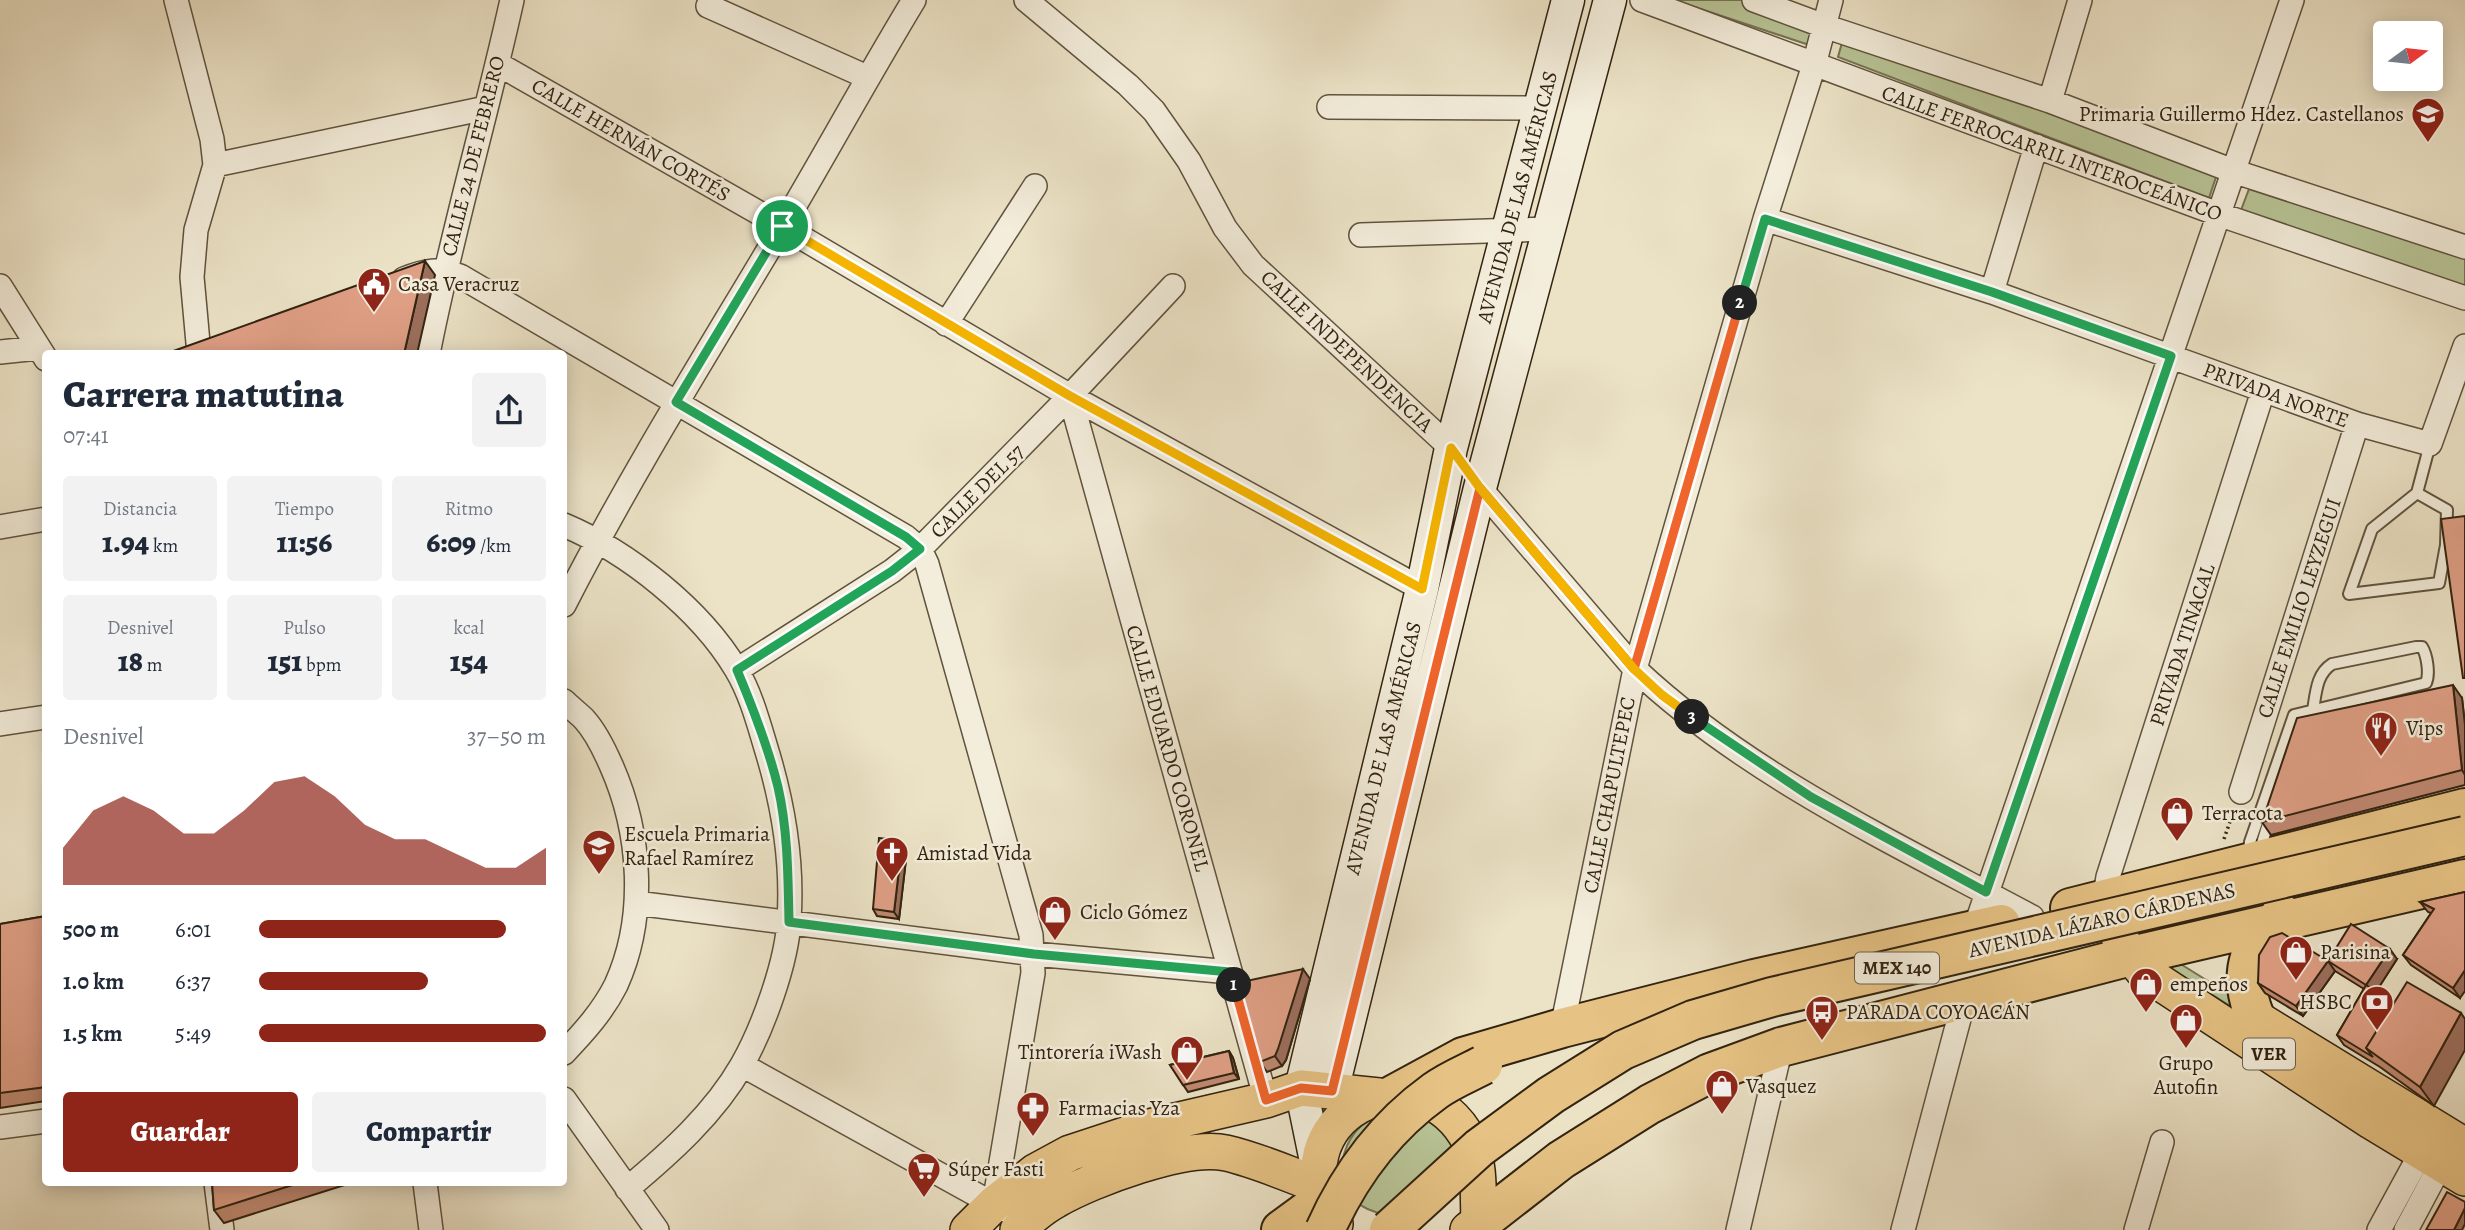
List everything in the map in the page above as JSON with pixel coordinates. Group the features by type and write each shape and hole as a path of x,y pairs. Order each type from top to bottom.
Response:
{"highway":[{"name":"MEX 140","path":"1386,1095 1462,1057 1562,1028 1754,979 2119,897 2465,808"},
{"name":"AVENIDA LÁZARO CÁRDENAS","path":"1389,1230 1479,1148 1551,1095 1623,1050 1693,1020 1772,997 2465,836"},
{"name":"AVENIDA LÁZARO CÁRDENAS","path":"1425,1230 1494,1166 1565,1114 1634,1073 1700,1044 1779,1021 2465,860"},
{"path":"2255,1017 2247,997 2245,976 2250,955 2261,936 2293,918 2283,906 2284,889 2277,873 2256,863"},
{"name":"MEX 140","path":"1476,1228 1561,1160 1650,1104 1710,1073 1781,1046 2147,952 2465,879"},
{"path":"1281,1230 1325,1203 1354,1174 1390,1129 1437,1089 1483,1065 1683,1009 1754,979"}],"main road":[{"name":"AVENIDA DE LAS AMÉRICAS","path":"1325,1203 1316,1090 1451,448 1568,0"},
{"name":"AVENIDA DE LAS AMÉRICAS","path":"1316,1090 1610,0"},
{"name":"CALLE INDEPENDENCIA","path":"1451,448 1480,488"},
{"name":"VER","path":"2119,897 2113,928 2147,952 2179,966 2447,1151"},
{"name":"VER","path":"2147,952 2144,971 2360,1114 2447,1151"},
{"path":"968,1230 994,1204 1035,1172 1070,1153 1149,1127 1316,1090 1386,1095"},
{"name":"MEX 140","path":"1325,1203 1323,1146 1336,1123 1355,1106 1386,1095 1425,1099 1453,1117 1471,1144 1477,1176 1476,1228"},
{"path":"1022,1227 1054,1201 1084,1185 1158,1160 1196,1153 1225,1152 1325,1203"}],"street":[{"path":"176,0 212,139 215,165 196,230 192,277 209,350"},
{"name":"CALLE 24 DE FEBRERO","path":"429,350 444,270 512,0"},
{"path":"567,599 596,541 676,402 914,0"},
{"name":"CALLE INDEPENDENCIA","path":"1026,0 1128,85 1154,111 1189,162 1225,228 1253,265 1451,448"},
{"name":"CALLE FERROCARRIL INTEROCEÁNICO","path":"1642,0 2218,214 2465,298"},
{"name":"CALLE FERROCARRIL INTEROCEÁNICO","path":"1754,0 2050,101 2233,171 2465,247"},
{"name":"CALLE CHAPULTEPEC","path":"1562,1028 1634,669 1831,0"},
{"path":"2050,101 2080,0"},
{"path":"1974,931 2292,0"},
{"path":"708,6 867,77"},
{"name":"CALLE HERNÁN CORTÉS","path":"498,64 782,226 1070,396 1422,589"},
{"path":"1329,107 1541,108"},
{"path":"215,165 486,108"},
{"path":"1992,292 2036,146"},
{"path":"946,324 1035,186"},
{"name":"PRIVADA NORTE","path":"1765,219 1992,292 2357,424 2430,444"},
{"path":"1361,235 1549,229"},
{"path":"386,286 424,271 444,270 460,276 906,537 920,549 928,564 1034,954 994,1204"},
{"path":"0,286 42,353"},
{"name":"CALLE DEL 57","path":"737,670 892,571 920,549 1173,286"},
{"path":"2430,444 2465,346"},
{"path":"0,352 42,353"},
{"name":"PRIVADA TINACAL","path":"2119,897 2108,877 2263,391"},
{"name":"CALLE EDUARDO CORONEL","path":"1070,396 1266,1100"},
{"name":"CALLE EMILIO LEYZEGUI","path":"2241,792 2357,424"},
{"name":"CALLE INDEPENDENCIA","path":"1480,488 1634,669 1673,704 1811,797 2032,917"},
{"path":"0,527 42,520"},
{"path":"567,526 596,541 654,580 705,626 737,670 758,719 778,788 788,855 789,922 776,980 762,1023 742,1065 698,1124 627,1189"},
{"path":"567,704 585,720 603,746 621,787 631,827 636,864 636,903 631,943 615,985 592,1024 567,1050"},
{"path":"0,724 42,718"},
{"path":"636,903 1034,954 1230,972"},
{"path":"1903,1230 1964,1000"},
{"path":"1738,1230 1781,1046"},
{"path":"742,1065 994,1204 1022,1227"},
{"path":"567,1103 657,1230"},
{"path":"0,1127 42,1122"},
{"path":"2136,1230 2162,1142"},
{"path":"2379,1230 2447,1151"},
{"path":"2406,1230 2447,1151"},
{"path":"216,1186 222,1230"},
{"path":"425,1186 431,1230"}],"lane":[{"path":"2417,493 2430,444"},
{"name":"CALLE EMILIO LEYZEGUI","path":"2417,493 2447,510 2446,545 2439,583 2349,594 2372,529 2417,493"},
{"path":"2256,863 2302,721 2301,713 2426,683 2428,678 2425,651 2422,647 2416,647 2332,664 2325,668 2320,676 2313,710"}],"path":[{"path":"2241,792 2256,863"}],"green space":[{"path":"1674,0 1768,0 1821,17 1812,46"},
{"path":"1843,39 2217,174 2209,198 1838,57"},
{"path":"2249,189 2465,258 2465,287 2240,213"},
{"path":"2171,958 2432,1121 2427,1129 2166,966"},
{"path":"1375,1115 1429,1118 1452,1142 1455,1173 1451,1192 1438,1205 1420,1213 1399,1216 1378,1213 1360,1205 1347,1191 1342,1172 1344,1154 1355,1132"}],"building":[{"name":"Casa Veracruz","path":"425,261 405,350 176,350"},
{"path":"2465,516 2465,678 2463,678 2441,519"},
{"name":"Vips","path":"2453,685 2462,770 2262,822 2297,718"},
{"name":"Amistad Vida","path":"879,838 895,840 902,844 894,912 873,909"},
{"path":"2465,892 2465,970 2453,988 2403,955 2434,909 2420,902"},
{"path":"42,917 42,1088 0,1093 0,924"},
{"path":"2351,924 2390,949 2366,985 2328,961"},
{"name":"Parisina","path":"2282,933 2328,961 2296,1006 2258,983 2259,955 2270,937"},
{"path":"1303,969 1275,1056 1260,1062 1237,983"},
{"path":"2407,982 2461,1013 2420,1087 2366,1048"},
{"path":"2366,985 2394,1003 2366,1048 2373,1057 2337,1035"},
{"path":"1229,1051 1234,1073 1183,1085 1170,1065"},
{"path":"212,1186 290,1186 214,1210"},
{"path":"2447,1192 2465,1202 2465,1208 2454,1230 2426,1230"}],"place":[{"name":"Primaria Guillermo Hdez. Castellanos","path":"2428,144"},
{"name":"Casa Veracruz","path":"374,314"},
{"name":"Vips","path":"2381,758"},
{"name":"Terracota","path":"2177,843"},
{"name":"Escuela Primaria Rafael Ramírez","path":"599,876"},
{"name":"Amistad Vida","path":"892,883"},
{"name":"Ciclo Gómez","path":"1055,942"},
{"name":"Parisina","path":"2296,982"},
{"name":"empeños","path":"2146,1014"},
{"name":"HSBC","path":"2377,1032"},
{"name":"PARADA COYOACÁN","path":"1822,1042"},
{"name":"Grupo Autofin","path":"2186,1050"},
{"name":"Tintorería iWash","path":"1187,1082"},
{"name":"Vasquez","path":"1722,1116"},
{"name":"Farmacias Yza","path":"1033,1138"},
{"name":"Súper Fasti","path":"924,1199"}],"route":[{"path":"782,226 676,402 906,537 920,549 892,571 737,670 758,719 778,788 788,855 789,922 1034,954 1230,972 1266,1100 1301,1088 1332,1091 1480,488 1634,669 1765,219 1992,292 2171,356 1986,892 1811,797 1662,695 1634,669 1583,609 1480,488 1451,448 1422,589 1070,396 782,226"}]}
